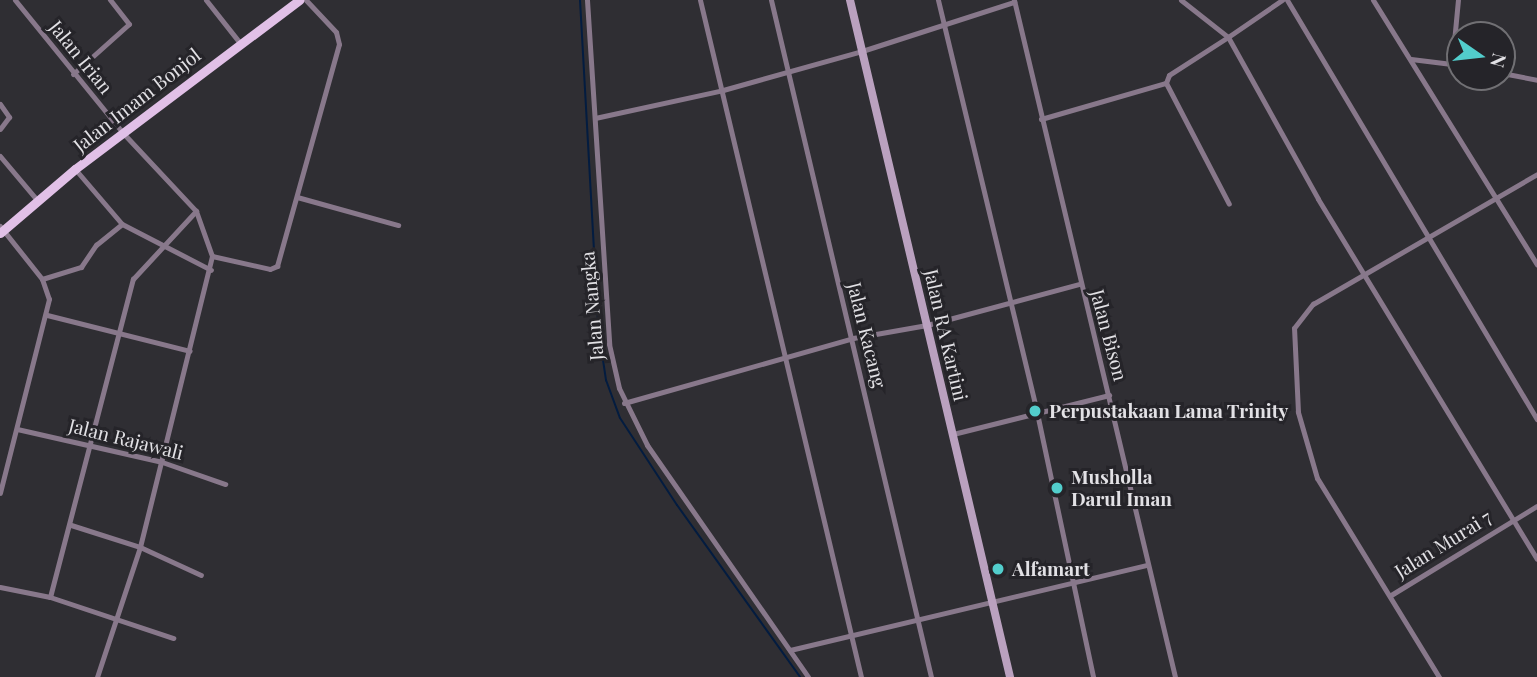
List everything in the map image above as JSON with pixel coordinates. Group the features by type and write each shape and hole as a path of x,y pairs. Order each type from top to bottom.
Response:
{"main road":[{"name":"Jalan Imam Bonjol","path":"1,230 75,169 299,0"},
{"name":"Jalan RA Kartini","path":"850,0 1010,677"}],"street":[{"name":"Jalan Irian","path":"15,0 123,133 196,211"},
{"path":"74,74 129,24 110,0"},
{"path":"206,0 240,43"},
{"path":"212,256 274,269 298,197 339,44 336,32 306,0"},
{"name":"Jalan Nangka","path":"587,0 609,344 624,403 646,445 808,677"},
{"path":"700,0 861,677"},
{"name":"Jalan Kacang","path":"771,0 785,71 853,338 931,677"},
{"path":"938,0 1037,413 1070,581 1093,677"},
{"path":"1229,204 1166,83 1169,75 1284,0 1537,419"},
{"path":"1373,0 1537,264"},
{"path":"1456,21 1458,0"},
{"path":"594,118 723,90 945,26 1014,1"},
{"name":"Jalan Bison","path":"1014,1 1079,284 1109,396 1146,565 1175,677"},
{"path":"1183,1 1228,37 1366,278 1537,559"},
{"path":"1411,59 1446,63"},
{"path":"1516,76 1537,80"},
{"path":"1041,119 1166,83"},
{"path":"0,104 9,117 0,129"},
{"path":"0,156 37,200"},
{"path":"75,169 122,224 211,270"},
{"path":"1438,677 1391,595 1317,478 1298,412 1292,342 1294,328 1308,309 1366,278 1537,174"},
{"path":"298,197 398,225"},
{"path":"50,597 71,525 133,279 196,211 212,256 211,270 140,547 113,618 97,677"},
{"path":"42,279 81,267 96,245 122,224"},
{"path":"0,492 47,315 48,293 42,279 1,230"},
{"path":"624,403 853,338 927,325 1010,300 1079,284"},
{"path":"47,315 190,351"},
{"path":"953,435 1109,396"},
{"name":"Jalan Rajawali","path":"17,429 162,462 226,484"},
{"name":"Jalan Murai 7","path":"1391,595 1537,506"},
{"path":"71,525 140,547 201,575"},
{"path":"790,650 917,616 1146,565"},
{"path":"0,587 50,597 173,638"}],"waterway":[{"path":"580,0 598,326 606,380 620,418 677,505 800,677"}],"place":[{"name":"Perpustakaan Lama Trinity","path":"1035,411"},
{"name":"Musholla Darul Iman","path":"1057,488"},
{"name":"Alfamart","path":"998,569"}]}
